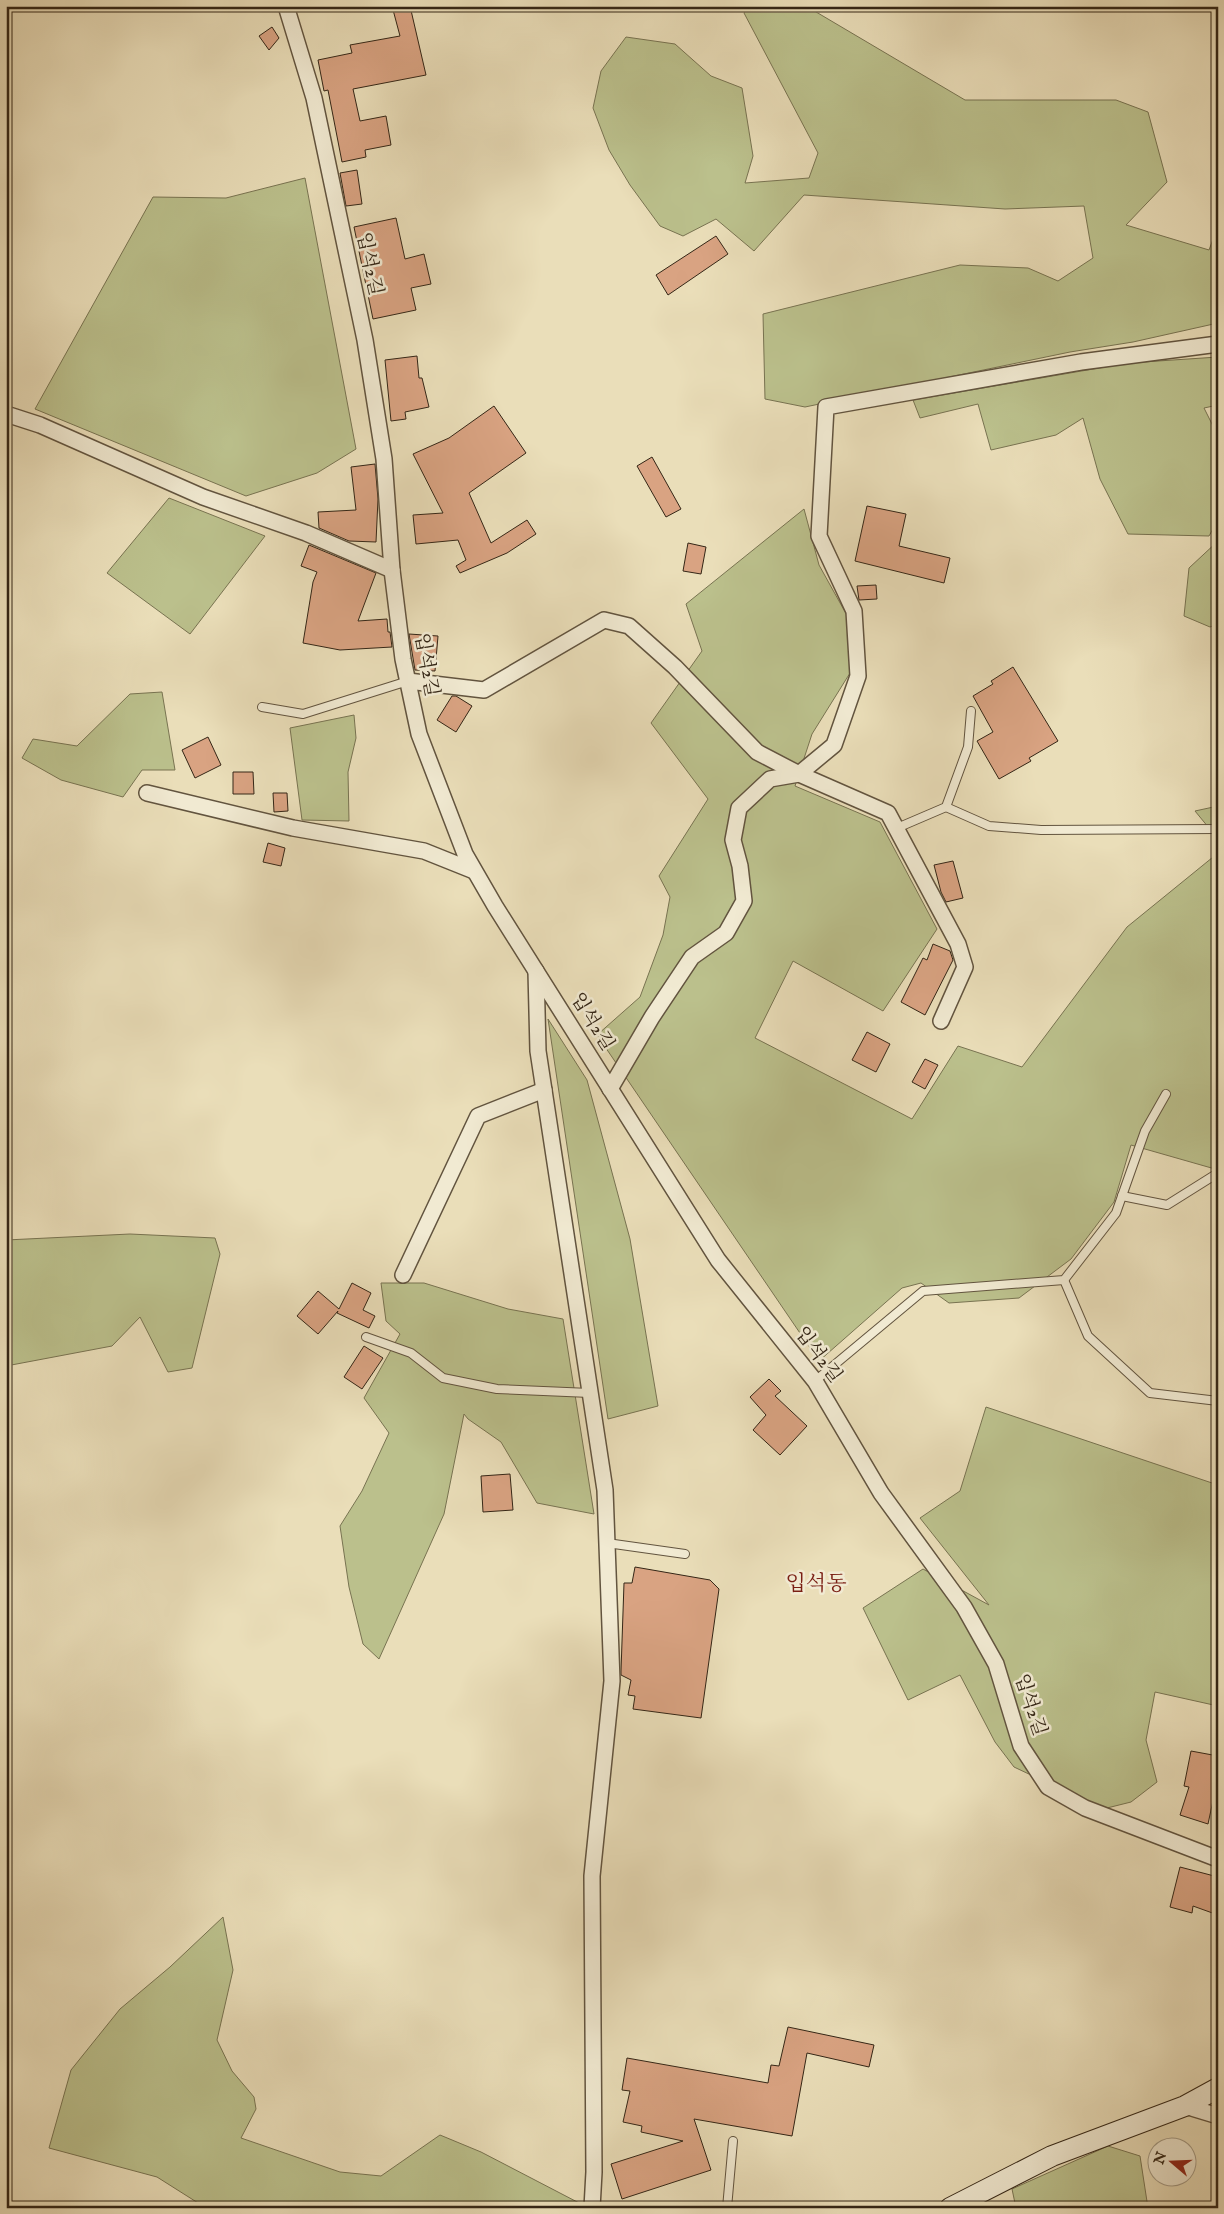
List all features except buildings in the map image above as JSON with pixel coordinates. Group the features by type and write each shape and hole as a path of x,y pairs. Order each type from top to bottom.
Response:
{"street":[{"name":"입석2길","path":"286,6 314,98 365,340 384,460 392,570 408,681 419,734 465,854 718,1260 815,1381 881,1493 964,1607 996,1664 1020,1746 1048,1787 1085,1808 1218,1859"},
{"path":"610,1089 652,1017 692,957 726,933 744,901 740,866 733,840 740,808 770,779 799,774 834,745 858,676 854,611 818,536 826,407 1081,362 1218,344"},
{"path":"6,414 40,425 203,496 306,533 392,570"},
{"path":"408,681 484,690 604,620 628,626 675,667 757,752 799,774 888,813 958,944 966,967 941,1020"},
{"path":"147,793 294,828 424,851 474,871"},
{"path":"536,970 538,1051 605,1490 612,1681 592,1876 594,2172 592,2208"},
{"path":"403,1275 478,1116 544,1090"},
{"path":"950,2208 1052,2156 1186,2106 1218,2088"},
{"path":"1186,2106 1218,2116"}],"lane":[{"path":"262,707 303,714 408,681"},
{"path":"897,828 946,807 968,748 970,711"},
{"path":"946,807 989,826 1041,830 1218,829"},
{"path":"815,1381 923,1291 1064,1280 1116,1213 1146,1131 1166,1094"},
{"path":"1122,1196 1167,1205 1218,1173"},
{"path":"1064,1280 1088,1336 1150,1393 1218,1401"},
{"path":"366,1337 411,1353 443,1378 497,1389 590,1394"},
{"path":"607,1542 685,1554"},
{"path":"727,2208 733,2141"}],"green space":[{"path":"748,6 806,6 965,100 1116,100 1148,112 1167,182 1126,225 1209,250 1218,226 1218,323 1133,342 1070,352 805,407 765,399 763,314 960,265 1028,268 1058,281 1093,258 1084,206 1005,209 804,195 754,251 716,219 683,236 660,226 630,185 609,150 593,108 601,71 626,37 675,44 711,76 742,88 753,156 745,183 809,178 818,153 744,13"},
{"path":"305,178 356,449 317,473 246,496 35,409 153,197 226,198"},
{"path":"1218,357 1218,405 1204,408 1218,436 1218,520 1209,536 1128,534 1100,479 1083,418 1056,435 991,450 978,404 920,418 913,400 1128,363"},
{"path":"169,498 265,536 190,634 107,573"},
{"path":"804,509 819,565 849,619 850,673 812,734 795,786 880,822 937,929 883,1011 793,961 755,1038 912,1119 958,1046 1022,1067 1127,927 1218,853 1218,1164 1215,1169 1131,1145 1114,1202 1071,1259 1019,1298 949,1303 921,1283 902,1288 819,1361 597,1035 640,997 663,935 670,897 659,876 708,799 651,723 702,651 686,604"},
{"path":"1218,541 1218,624 1210,627 1184,616 1189,568"},
{"path":"162,692 175,770 142,770 123,797 61,780 22,758 33,739 77,746 130,694"},
{"path":"354,715 356,738 348,772 349,821 302,820 290,728"},
{"path":"1218,806 1218,839 1195,811"},
{"path":"548,1019 587,1080 630,1239 658,1406 608,1419"},
{"path":"130,1234 215,1238 220,1254 192,1368 168,1372 140,1317 112,1346 6,1366 6,1240"},
{"path":"381,1283 424,1283 508,1309 563,1319 594,1514 537,1503 501,1442 468,1419 464,1414 444,1514 379,1659 363,1644 349,1587 340,1526 362,1491 389,1433 364,1398 400,1334 386,1321"},
{"path":"986,1407 1218,1485 1218,1706 1155,1692 1146,1740 1157,1782 1131,1802 1103,1809 1014,1767 995,1742 960,1675 908,1700 863,1608 923,1569 989,1605 920,1518 960,1491"},
{"path":"223,1917 233,1970 217,2040 232,2071 254,2097 256,2109 241,2138 340,2172 381,2176 440,2135 481,2152 583,2205 583,2208 206,2208 157,2177 49,2148 71,2070 120,2009 170,1967"},
{"path":"1108,2146 1140,2156 1148,2208 1016,2208 1012,2189"}],"district":[{"name":"입석동","path":"816,1584"}]}
